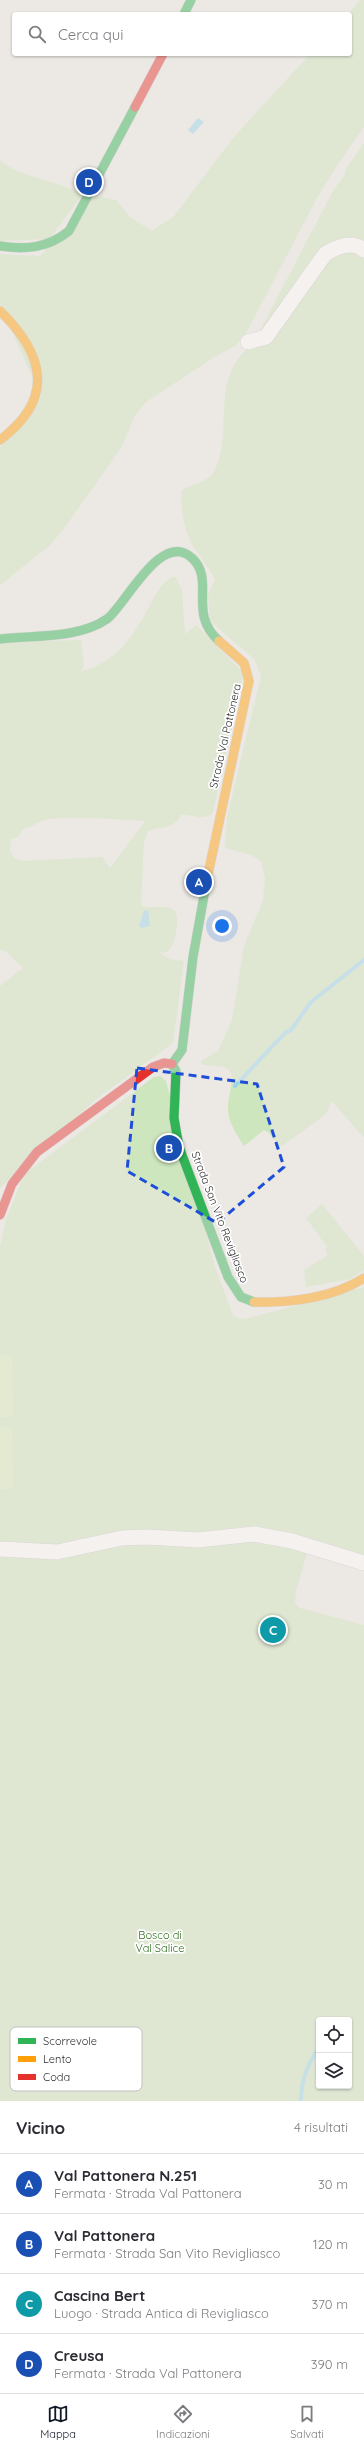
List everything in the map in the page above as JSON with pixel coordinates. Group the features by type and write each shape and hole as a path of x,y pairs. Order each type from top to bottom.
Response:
{"street":[{"path":"185,12 191,0"},
{"path":"0,246 26,249 42,247 54,243 69,231 162,56"},
{"path":"248,342 266,337 324,254 336,247 349,244 360,247 364,250"},
{"path":"0,311 25,340 37,366 38,378 37,394 27,418 0,440"},
{"name":"Strada Val Pattonera","path":"0,639 84,630 100,623 108,618 154,563 171,552 181,552 196,562 201,572 202,611 208,629 249,669 251,679 248,694 204,892 193,957 182,1050 172,1064"},
{"path":"0,1215 12,1184 37,1152 153,1067 164,1063 172,1064"},
{"name":"Strada San Vito Revigliasco","path":"172,1064 176,1071 174,1118 179,1147 228,1277 238,1295 246,1301 258,1304 274,1302 344,1289 364,1278"},
{"path":"0,1548 57,1552 122,1538 148,1537 198,1540 254,1534 292,1541 364,1563"}],"highlighted area":[{"path":"137,1068 257,1084 284,1167 217,1223 127,1171"}],"green space":[{"path":"360,0 364,0 364,127 336,167 316,200 244,337 235,346 216,356 146,402 134,417 123,444 63,530 49,546 0,585 0,447 41,397 0,304 0,254 40,256 95,196 116,200 130,217 152,231 174,216 233,138 308,56 352,56 352,12 350,12"},
{"path":"364,143 364,1138 332,1101 326,1114 285,1144 279,1146 269,1133 264,1130 244,1146 233,1128 228,1114 232,1078 229,1070 221,1066 202,1065 201,1061 218,1051 232,1020 244,946 263,900 265,878 261,861 251,855 225,848 227,817 261,676 254,659 210,621 208,593 215,580 193,546 187,533 182,512 181,492 208,478 215,470 220,455 223,438 226,387 231,372 239,358 252,346 333,191 345,174 345,170"},
{"path":"0,160 16,170 83,194 49,239 0,241"},
{"path":"172,577 176,577 182,590 185,634 196,625 244,673 213,812 205,817 181,815 175,823 171,825 148,831 144,842 141,905 143,907 163,907 174,910 176,913 177,924 173,944 167,952 159,952 169,959 184,961 173,1043 95,1100 0,1188 0,986 23,968 5,951 0,950 0,642 81,640 84,666 81,671 93,667 113,656 129,639 136,630 158,591","holes":["93,818 145,821 110,868 102,857 21,861 13,857 10,849 11,839 18,837 23,829 49,819"]},
{"path":"160,1076 166,1081 215,1267 233,1315 240,1319 249,1318 364,1287 364,1559 292,1538 73,1545 0,1543 0,1247 6,1219 24,1174 154,1077"},
{"path":"322,1204 364,1256 364,1270 350,1279 306,1287 304,1270 328,1255 325,1249 327,1247 306,1218"},
{"path":"0,1355 12,1355 13,1417 0,1417"},
{"path":"0,1427 12,1427 13,1489 0,1489"},
{"name":"Bosco di Val Salice","path":"239,1539 308,1550 296,1591 295,1603 300,1608 364,1625 364,2101 0,2101 0,1552"}],"water":[{"path":"198,118 204,122 193,134 188,130"},
{"path":"148,910 150,926 142,928 139,926 144,911"}],"waterway":[{"path":"235,1086 285,1033 291,1030 311,1002 364,960"},
{"path":"301,2101 305,2075 316,2052"}],"traffic: fast":[{"path":"185,12 191,0"},
{"path":"0,246 19,248 36,246 53,241 69,231 135,107"},
{"path":"0,639 69,633 83,630 95,625 107,619 115,611 156,561 168,553 180,552 192,558 199,567 202,576 203,608 205,619 210,630 219,641"},
{"path":"172,1064 182,1050 193,957 207,879"},
{"path":"172,1064 176,1071 174,1118 179,1147 228,1277 241,1297 254,1302"}],"traffic: slow":[{"path":"0,311 15,327 27,344 34,360 38,377 36,393 30,409 18,424 0,440"},
{"path":"207,879 249,681 244,663 219,641"},
{"path":"254,1302 296,1300 325,1295 352,1285 364,1278"}],"traffic: jam":[{"path":"135,107 162,56"},
{"path":"0,1215 12,1184 37,1152 153,1067 164,1063 172,1064"}],"place":[{"name":"Creusa","path":"89,182"},
{"name":"Val Pattonera N.251","path":"199,882"},
{"name":"Val Pattonera","path":"169,1148"},
{"name":"Cascina Bert","path":"273,1630"}]}
